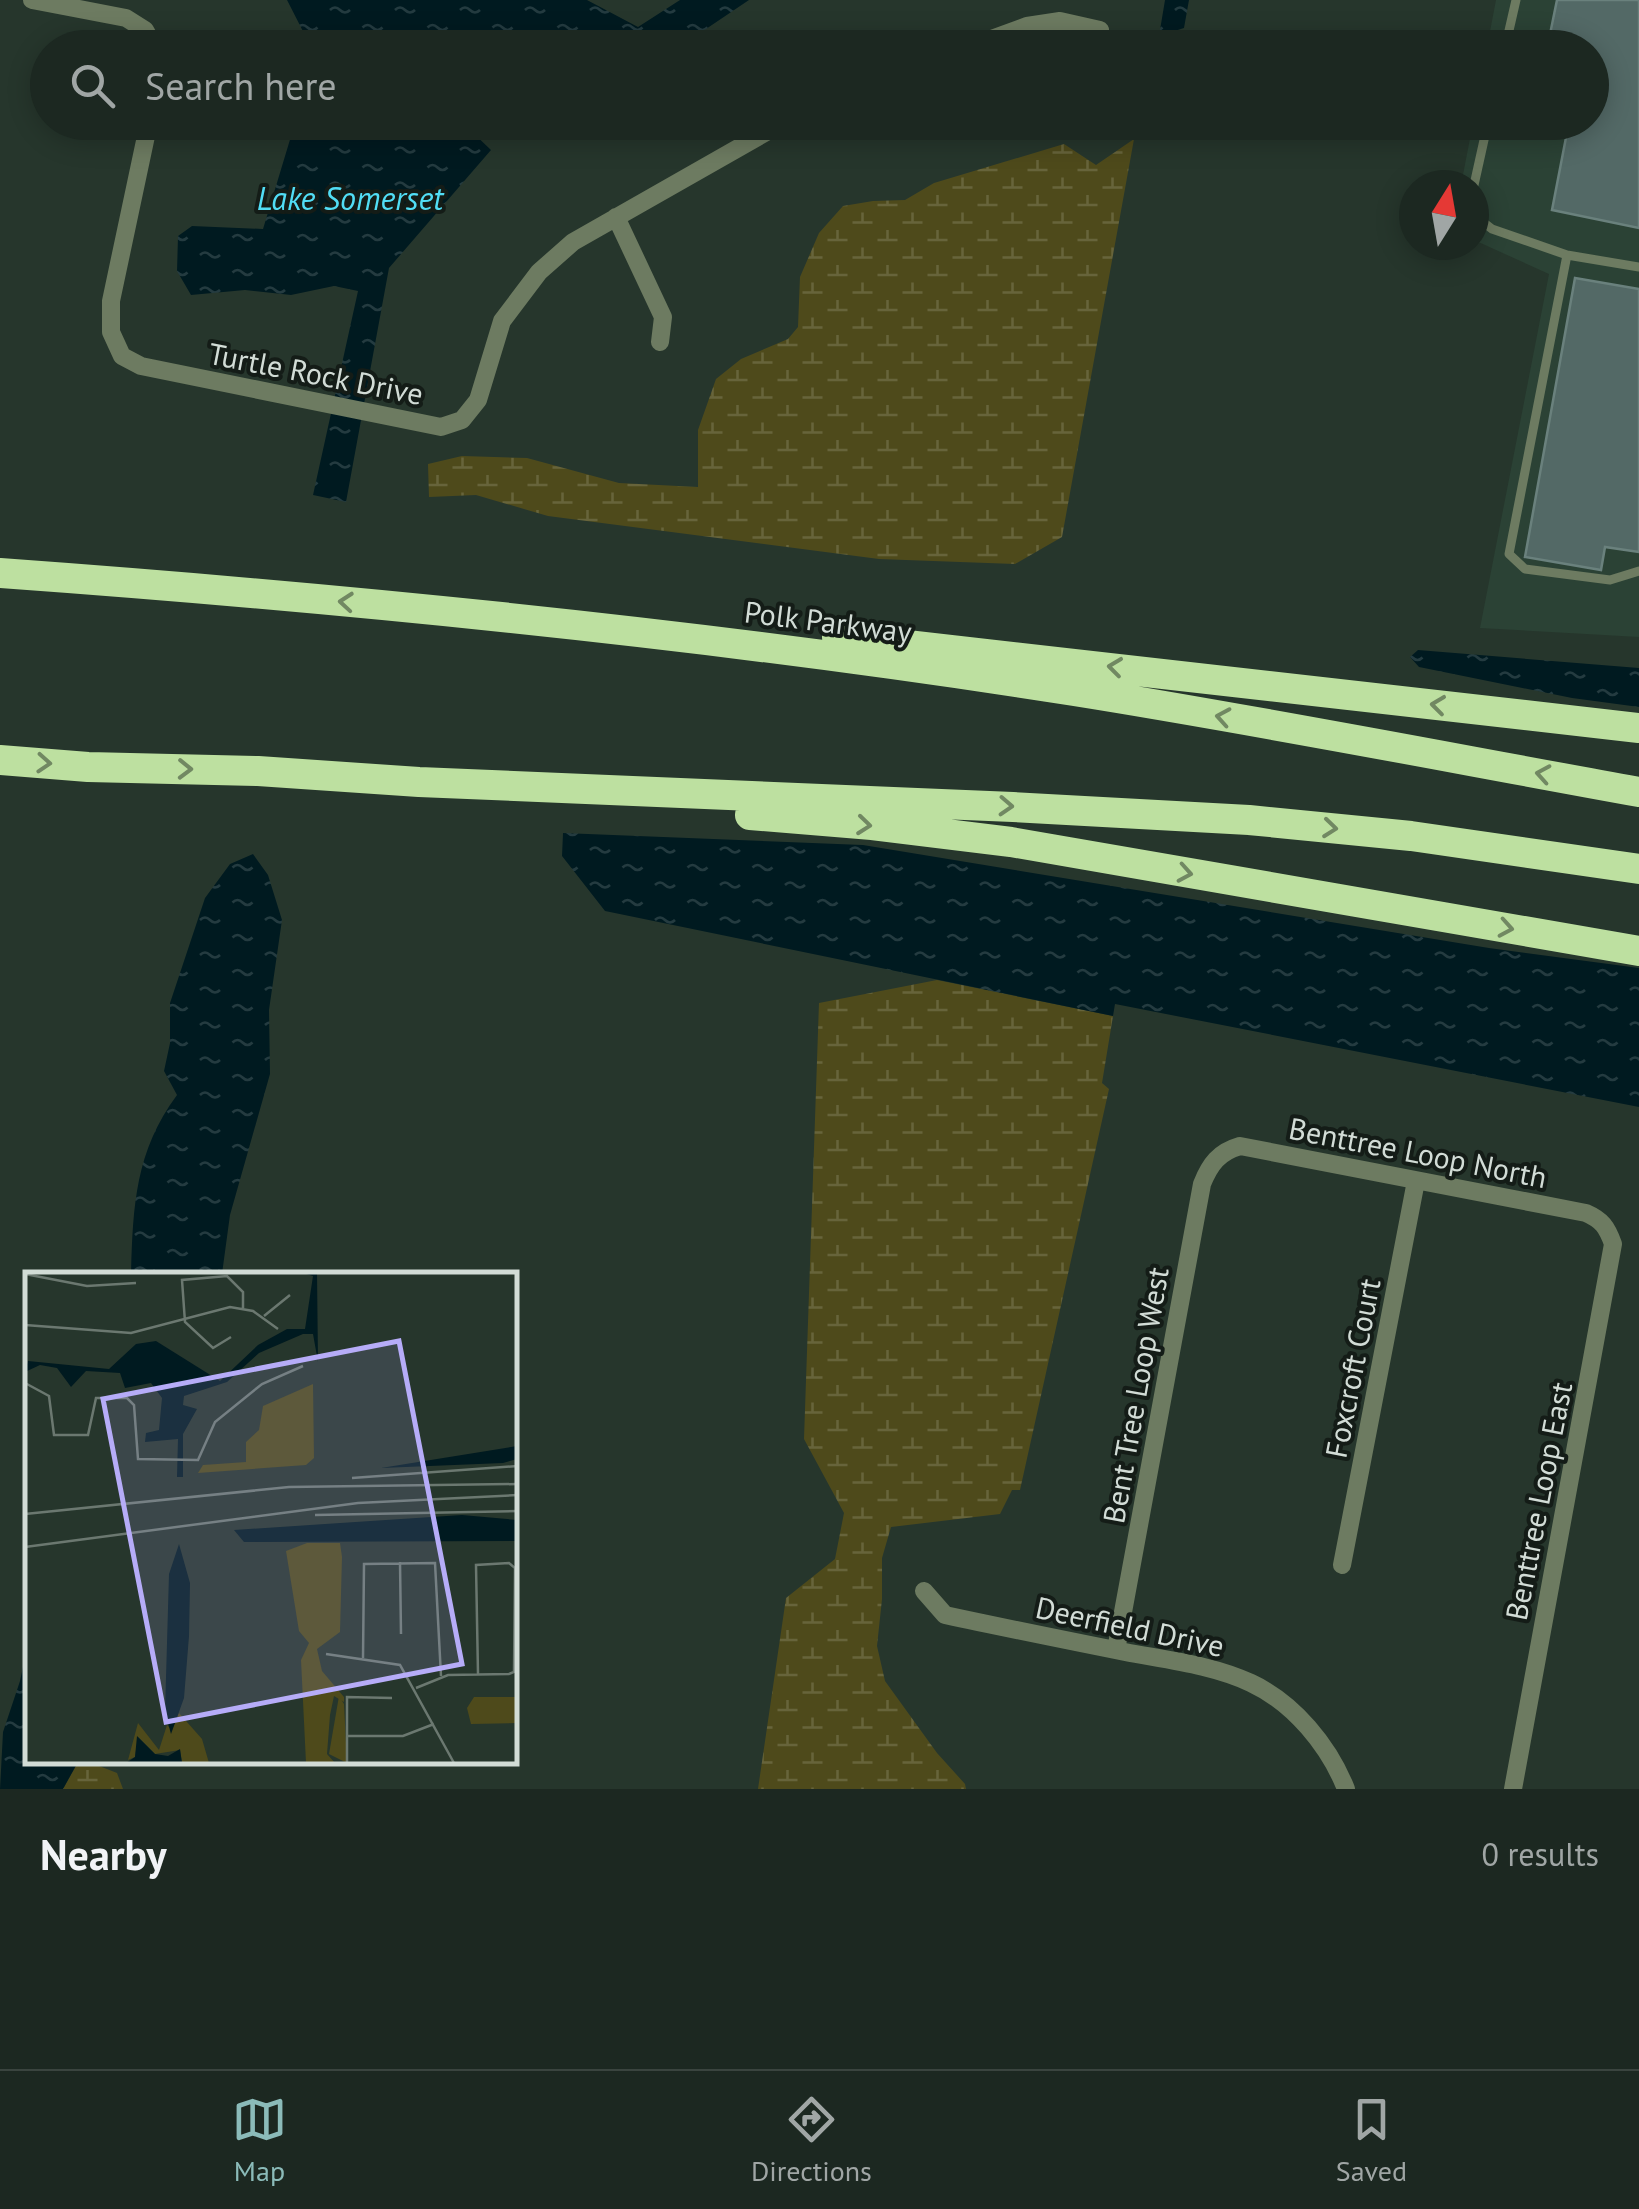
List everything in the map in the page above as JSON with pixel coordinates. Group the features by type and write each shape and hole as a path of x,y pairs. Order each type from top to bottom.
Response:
{"highway":[{"name":"Polk Parkway","path":"0,573 414,607 696,639 1077,691 1639,792"},
{"path":"414,607 528,606 963,650 1639,728"},
{"path":"0,760 1249,820 1411,836 1639,869"},
{"path":"419,782 487,794 853,824 1011,842 1639,951"}],"street":[{"path":"32,0 126,18 145,30"},
{"path":"1017,30 1060,21 1100,30"},
{"name":"Turtle Rock Drive","path":"145,140 111,301 111,332 122,356 141,366 441,427 462,420 478,400 502,321 538,272 572,242 752,140"},
{"path":"616,216 663,317 660,342"},
{"name":"Benttree Loop North","path":"1220,1154 1240,1146 1586,1212 1605,1224"},
{"name":"Bent Tree Loop West","path":"1116,1650 1202,1184 1220,1154"},
{"name":"Foxcroft Court","path":"1342,1565 1416,1180"},
{"name":"Benttree Loop East","path":"1513,1789 1613,1244 1605,1224"},
{"name":"Deerfield Drive","path":"924,1591 945,1615 1200,1666 1250,1682 1276,1697 1308,1727 1330,1756 1346,1789"}],"lane":[{"path":"1510,30 1516,0"},
{"path":"1477,170 1484,140"},
{"path":"1489,226 1567,256 1639,267"},
{"path":"1567,256 1509,554 1525,569 1610,580 1639,572"}],"shaded area":[{"path":"1496,0 1639,0 1639,637 1480,628 1549,274 1489,247 1489,170 1464,170 1470,140 1609,140 1609,30 1490,30"}],"green space":[{"path":"1134,140 1062,537 1015,564 879,559 548,516 476,495 429,497 428,464 462,456 527,458 619,483 698,487 698,430 716,379 741,359 788,339 798,327 800,277 819,233 843,206 905,200 934,183 1064,144 1096,165"},
{"path":"937,980 1113,1016 1102,1083 1109,1089 1020,1490 1012,1490 1000,1514 891,1527 882,1558 877,1646 885,1681 966,1789 758,1789 786,1598 835,1559 844,1513 804,1439 819,1003"},
{"path":"77,1764 94,1764 117,1773 123,1789 63,1789"}],"water":[{"path":"287,0 587,0 638,27 680,0 749,0 704,30 302,30"},
{"path":"1165,0 1189,0 1184,28 1160,30"},
{"name":"Lake Somerset","path":"290,140 481,140 491,150 389,268 346,502 313,495 358,291 334,286 291,295 245,290 191,295 177,271 178,236 192,226 263,229"},
{"path":"1418,650 1639,668 1639,707 1572,698 1419,667 1410,657"},
{"path":"563,833 863,845 1489,948 1639,968 1639,1107 1115,1004 1113,1016 605,911 562,856"},
{"path":"253,854 268,875 282,920 269,1010 270,1074 230,1215 222,1272 131,1272 139,1180 152,1137 177,1095 164,1071 170,1043 170,1003 205,898 230,864"},
{"path":"25,1657 25,1764 77,1764 63,1789 0,1789 3,1732"}],"building":[{"path":"1557,0 1639,0 1639,228 1552,210 1566,140 1609,140 1609,30 1551,30"},
{"path":"1575,278 1639,289 1639,552 1605,547 1601,570 1525,557"}]}
